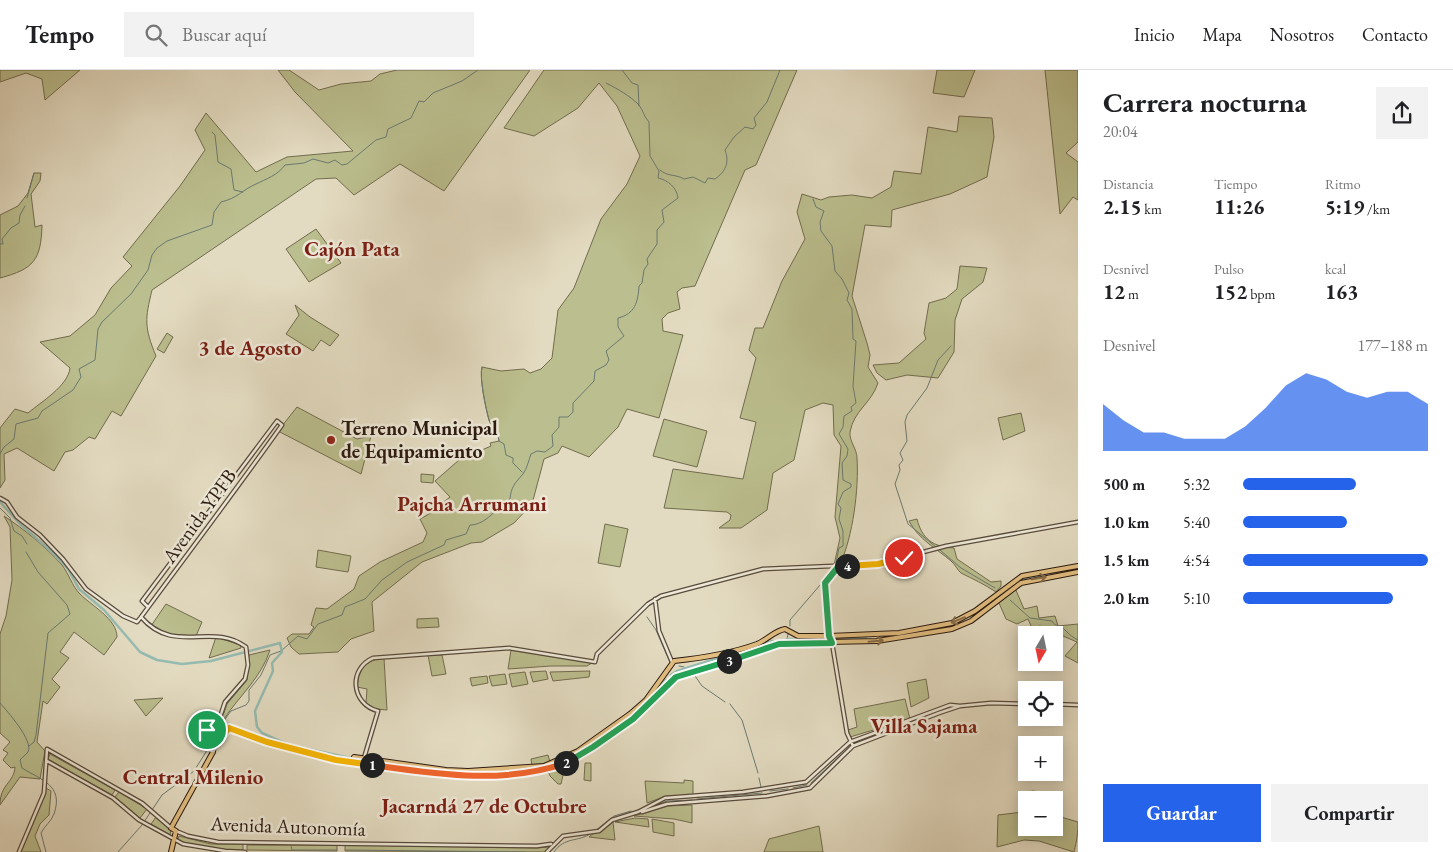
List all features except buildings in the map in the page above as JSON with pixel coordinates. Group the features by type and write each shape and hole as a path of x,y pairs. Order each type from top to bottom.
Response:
{"main road":[{"path":"171,828 213,752 210,746 229,728 267,742 336,760 353,759 453,770 544,766 578,751 630,714 646,700 672,662 728,653 757,644 784,629 798,636 899,633 958,621 1026,574 1078,566"},
{"path":"353,759 447,775 510,775 545,770 570,761 612,734 646,708 672,680 682,674 744,657 779,644 895,639 952,629 971,621 1004,595 1026,581 1078,572"},
{"path":"1000,591 1004,595"},
{"path":"664,674 672,680"},
{"name":"Avenida Autonomía","path":"171,828 176,831"},
{"path":"171,852 176,831"}],"street":[{"name":"Avenida YPFB","path":"0,498 7,502 17,517 40,535 63,558 86,589 123,616 138,622 282,425 277,421 142,601 148,608"},
{"path":"274,424 277,431"},
{"path":"364,760 378,711 362,702 357,694 355,682 362,665 373,658 509,648 595,662 597,654 655,599 692,587 763,569 878,564 944,546 1078,522"},
{"path":"838,567 825,583 829,636 832,643 850,742 853,746"},
{"path":"655,599 659,631 672,662"},
{"path":"141,617 154,630 165,635 184,638 217,636 244,645 247,652 248,665 245,679 225,702 221,714 204,736 210,746"},
{"path":"850,742 950,705 1018,704"},
{"path":"1063,704 1078,705"},
{"path":"638,812 667,804 776,795 810,788 853,746 960,706"},
{"name":"Avenida Autonomía","path":"547,852 563,836 599,831 612,820 626,817 665,798 743,792 806,782 850,742"},
{"name":"Avenida Autonomía","path":"171,828 142,803 47,749 47,761 113,798 138,820 174,840 183,844 212,850 246,852"},
{"path":"19,852 44,793 47,761"},
{"name":"Avenida Autonomía","path":"176,831 188,836 218,842 537,846 553,844"}],"green space":[{"path":"0,70 80,70 45,100 42,79 26,73 0,82"},
{"path":"278,70 289,70 319,90 341,84 371,81 380,74 397,70 530,70 444,191 400,164 354,195 336,178 316,179 152,290 147,323 149,338 156,356 121,416 112,411 95,439 89,437 73,450 65,452 54,471 17,448 4,454 5,480 0,488 0,428 15,409 28,413 53,393 64,381 70,368 40,342 70,336 95,315 111,288 132,266 123,257 180,186 205,150 195,130 206,113 256,172 287,157 353,151 295,92"},
{"path":"544,70 797,70 756,165 745,170 695,286 682,288 677,292 680,309 668,313 662,319 663,331 683,335 659,418 627,409 618,427 589,457 562,446 558,453 544,459 532,504 514,523 482,542 471,543 422,562 372,602 374,631 351,639 338,652 299,654 291,647 287,638 292,634 309,634 314,627 311,625 316,608 327,609 354,589 359,576 380,562 423,542 427,533 420,519 450,497 435,481 459,460 491,446 490,443 499,441 489,420 486,408 482,385 482,367 501,371 524,369 530,373 541,369 552,358 558,310 574,288 601,219 627,184 640,156 617,106 599,83 578,108 534,136 504,128"},
{"path":"937,70 975,70 964,97 933,93"},
{"path":"1045,70 1078,70 1078,142 1066,153 1078,162 1078,200 1073,197 1060,214"},
{"path":"959,116 992,118 994,137 987,177 950,194 892,210 891,227 865,225 852,296 870,355 868,367 878,383 855,418 850,432 857,455 857,483 852,527 840,564 834,565 840,538 835,517 841,446 834,435 833,405 823,403 805,410 794,460 773,473 767,510 741,528 719,528 730,520 731,515 727,512 664,508 673,469 743,479 756,422 740,418 756,358 749,350 755,328 763,328 782,281 805,239 797,212 802,194 821,200 829,197 852,195 872,198 891,187 894,171 921,174 928,127 957,132"},
{"path":"34,173 41,173 40,181 31,194 35,227 42,225 40,247 37,255 28,267 12,275 0,278 0,215 18,206 28,193"},
{"path":"316,229 341,263 309,282 286,249"},
{"path":"960,266 987,268 983,282 962,299 955,320 954,352 938,378 907,375 886,380 877,373 873,365 899,363 926,339 924,333 929,303 946,298 957,289"},
{"path":"295,305 339,335 330,346 321,340 313,351 286,334 299,315"},
{"path":"167,333 173,337 164,353 157,349"},
{"name":"Terreno Municipal de Equipamiento","path":"297,407 357,439 371,436 361,474 278,431"},
{"path":"1021,413 1025,431 1003,440 998,418"},
{"path":"664,419 707,431 697,467 653,456"},
{"path":"421,474 434,475 433,483 421,482"},
{"path":"4,516 20,527 62,565 77,591 113,624 117,637 104,655 74,632 60,652 69,658 52,679 60,687 47,704 43,701 37,742 45,751 40,779 20,777 0,805 2,792 12,777 15,767 11,768 3,760 8,753 3,750 10,742 0,733 0,634 6,616 12,580 10,527"},
{"path":"917,519 925,537 934,544 954,548 957,559 991,582 1001,581 1001,586 996,592 961,573 952,562 923,539 909,521"},
{"path":"605,524 628,529 620,567 598,563"},
{"path":"318,550 351,556 348,572 316,567"},
{"path":"1015,588 1024,609 1037,606 1039,618 1055,616 1058,626 1031,626 1028,619 1017,624 1006,619 999,603"},
{"path":"166,604 202,622 196,636 165,634 151,626"},
{"path":"438,618 439,627 417,628 417,619"},
{"path":"1078,624 1078,663 1065,656 1077,642 1063,636 1063,626 1058,626"},
{"path":"216,637 240,645 241,648 209,658"},
{"path":"270,650 256,678 208,740 206,737 208,731 224,713 227,704 247,680 249,655"},
{"path":"511,650 592,663 587,666 508,669"},
{"path":"428,655 442,655 446,674 432,676"},
{"path":"384,658 387,710 376,709 366,703 367,689 357,687 358,675 364,666"},
{"path":"546,671 548,679 533,682 530,672"},
{"path":"590,671 589,677 553,681 550,672"},
{"path":"525,672 528,684 512,687 509,674"},
{"path":"505,674 507,684 492,686 489,676"},
{"path":"487,676 488,683 472,686 470,678"},
{"path":"926,679 929,698 911,707 907,683"},
{"path":"163,698 146,716 134,700"},
{"path":"905,699 910,719 850,737 848,730 857,727 854,709"},
{"path":"50,754 115,790 112,795 48,759"},
{"path":"548,755 550,762 532,766 531,759"},
{"path":"585,763 591,763 591,781 584,780"},
{"path":"562,766 564,771 561,784 558,784 548,771"},
{"path":"684,780 693,781 693,795 666,796 647,803 645,781 684,783"},
{"path":"46,788 51,791 49,815 40,824 35,836 41,852 21,852"},
{"path":"119,792 147,809 140,818 115,797"},
{"path":"692,805 692,823 674,819 634,816 668,806"},
{"path":"1018,813 1018,836 1063,836 1063,818 1078,822 1074,852 1039,841 1024,840 997,847 998,815"},
{"path":"156,817 171,830 170,835 151,824"},
{"path":"635,818 648,819 649,827 615,822"},
{"path":"652,819 674,823 674,836 653,832"},
{"path":"613,822 615,840 589,837 594,833 601,832"},
{"path":"819,826 823,852 764,852 769,839"},
{"path":"179,836 211,844 243,844 243,850 225,850 182,842 178,839"},
{"path":"247,845 337,845 337,851 247,850"},
{"path":"345,845 549,847 546,852 345,851"}],"waterway":[{"path":"0,454 4,447 14,439 16,424 38,418 42,411 73,390 81,377 79,369 95,360 98,329 102,322 131,294 148,270 152,255 157,248 167,241 212,225 214,212 221,202 272,176 285,165 304,163 313,159 328,163 335,160 342,165 347,164 376,140 386,137 388,129 411,118 419,101 424,102 433,93 462,81 478,70"},
{"path":"622,70 632,83 638,85 639,106"},
{"path":"660,170 666,174 684,179 693,177 705,183 708,178 715,179 719,176 727,163 725,150 734,137 745,127 753,129 756,125 754,118 767,102 780,70"},
{"path":"118,852 142,825 162,795 194,771 206,752 212,737 231,711 246,705 249,701 249,690 261,675 270,655 281,651 298,636 307,639 318,624 342,615 345,607 365,599 382,580 407,562 444,545 446,540 466,534 470,525 486,519 510,499 512,488 527,467 531,454 537,451 545,452 553,446 552,435 559,427 559,417 568,417 573,412 573,403 594,381 595,371 606,365 609,360 606,351 624,336 618,327 618,318 628,314 636,302 644,270 648,264 647,259 657,244 657,230 664,222 662,210 678,198 676,191 671,185 658,178 659,171 650,156 649,122 640,107 628,96 606,83"},
{"path":"212,132 215,135 218,162 231,169 234,190 243,192"},
{"path":"27,198 34,173"},
{"path":"813,199 816,207 824,211 820,222 821,231 832,246 835,271 842,279 849,293 847,300 852,309 853,339 856,341 853,386 856,403 851,407 852,411 844,416 843,427 839,434 848,449 847,456 842,463 843,480 851,484 851,487 843,492 838,504 841,508 839,519 843,531 843,546 839,548 836,563"},
{"path":"0,244 3,244 2,239 11,228 19,223 20,215 25,206"},
{"path":"936,547 908,524 895,484 900,470 899,465 903,460 900,453 907,441 905,422 907,415 927,388 938,360 951,346"},
{"path":"482,367 482,386 489,420 499,441 504,444 506,455 513,458 513,463 522,472"},
{"path":"0,502 20,524 68,569 79,589 104,610 140,652 157,660 182,664 211,661 280,643 282,652 272,663 273,671 255,711 257,727 262,733 289,745 379,764"},
{"path":"0,508 10,518 14,531 22,536 27,544"},
{"path":"940,550 961,568 995,588"},
{"path":"26,552 38,572 67,605 70,614 48,633 36,735 34,742 29,746"},
{"path":"1014,584 1026,578 1078,568"},
{"path":"790,626 790,620 833,570"},
{"path":"1010,600 1030,618 1052,621 1078,640"},
{"path":"647,617 656,630 669,660"},
{"path":"787,639 788,634"},
{"path":"840,640 866,638"},
{"path":"787,639 830,640"},
{"path":"671,675 677,671 773,641"},
{"path":"679,666 684,667"},
{"path":"693,673 702,686 725,702"},
{"path":"631,717 652,698 666,680"},
{"path":"0,703 19,726 27,741 28,752 20,760 22,768 43,780 49,785 56,796 54,814 41,833 46,852"},
{"path":"730,704 742,720 758,773"},
{"path":"589,748 619,726"},
{"path":"811,783 846,750"},
{"path":"560,762 582,752"},
{"path":"414,769 475,774 516,772"},
{"path":"759,778 761,787"},
{"path":"793,788 807,785"},
{"path":"770,791 788,789"},
{"path":"697,799 762,793"},
{"path":"651,807 667,801 692,800"},
{"path":"596,830 614,816 631,811"},
{"path":"554,852 562,844 592,833"},
{"path":"291,846 292,850 337,850"},
{"path":"346,850 525,852"}],"place":[{"name":"Terreno Municipal de Equipamiento","path":"331,440"}],"district":[{"name":"Cajón Pata","path":"352,249"},
{"name":"3 de Agosto","path":"250,348"},
{"name":"Pajcha Arrumani","path":"472,504"},
{"name":"Villa Sajama","path":"924,726"},
{"name":"Central Milenio","path":"193,777"},
{"name":"Jacarndá 27 de Octubre","path":"484,806"}],"route":[{"path":"207,730 204,736 212,747 227,728 232,728 259,740 309,751 336,760 437,774 471,776 510,775 545,770 570,761 612,734 646,708 665,687 682,674 728,662 779,644 832,643 829,636 825,583 838,567 886,563 904,558"}]}
